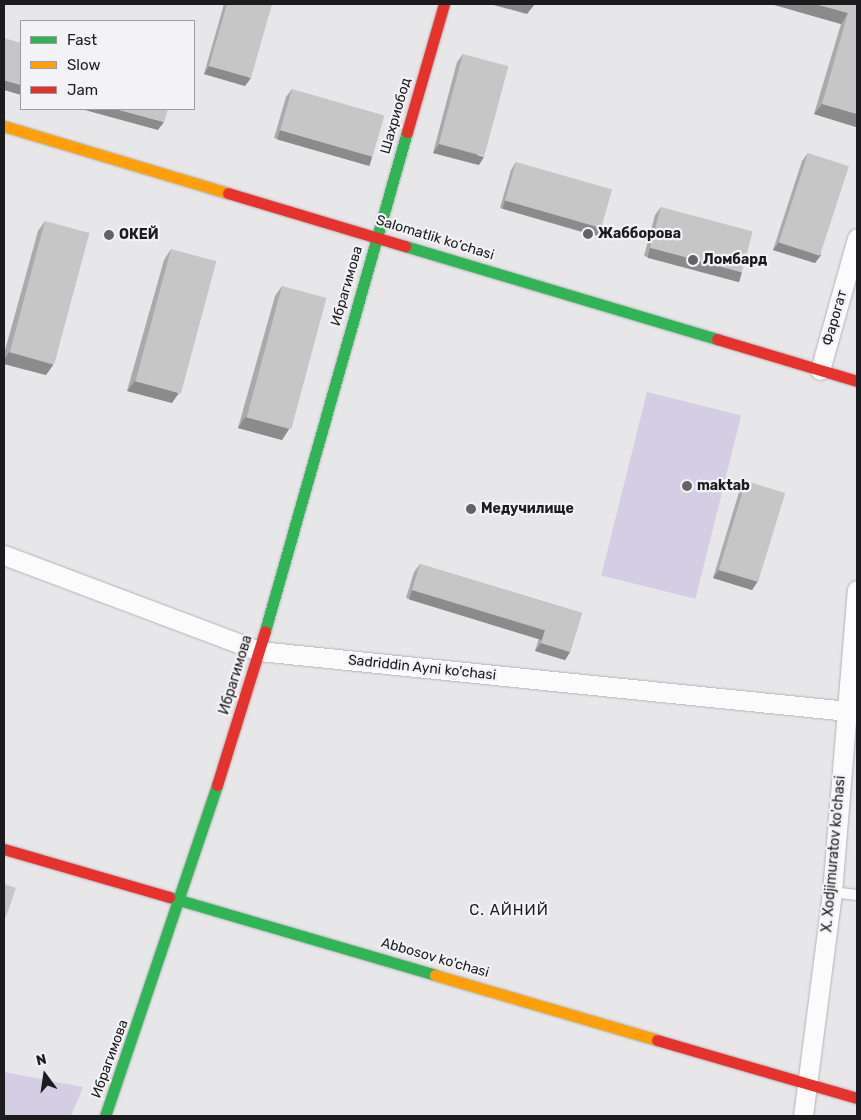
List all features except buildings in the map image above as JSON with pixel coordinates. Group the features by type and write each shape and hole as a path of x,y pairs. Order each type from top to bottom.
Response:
{"street":[{"name":"Шахриобод","path":"377,236 444,4"},
{"name":"Salomatlik ko‘chasi","path":"4,126 857,381"},
{"name":"Ибрагимова","path":"105,1116 182,900 259,652 377,236"},
{"name":"Фарогат","path":"820,370 857,238"},
{"name":"Sadriddin Ayni ko'chasi","path":"4,555 259,652 852,712"},
{"name":"X. Xodjimuratov ko'chasi","path":"803,1116 832,892 852,712 857,590"},
{"name":"Abbosov ko'chasi","path":"4,849 808,1082 857,1098"}],"lane":[{"path":"832,892 857,895"}],"shaded area":[{"path":"647,392 741,415 695,599 601,575"},
{"path":"4,1072 83,1087 71,1116 4,1116"}],"traffic: fast":[{"path":"265,631 407,132"},
{"path":"405,246 717,339"},
{"path":"105,1116 217,785"},
{"path":"169,897 435,975"}],"traffic: slow":[{"path":"4,126 228,193"},
{"path":"435,975 657,1040"}],"traffic: jam":[{"path":"407,132 444,4"},
{"path":"228,193 405,246"},
{"path":"717,339 857,381"},
{"path":"217,785 265,631"},
{"path":"4,849 169,897"},
{"path":"657,1040 857,1098"}],"place":[{"name":"Жабборова","path":"588,234"},
{"name":"ОКЕЙ","path":"109,235"},
{"name":"Ломбард","path":"693,260"},
{"name":"maktab","path":"687,486"},
{"name":"Медучилище","path":"471,509"}],"district":[{"name":"С. АЙНИЙ","path":"509,911"}]}
